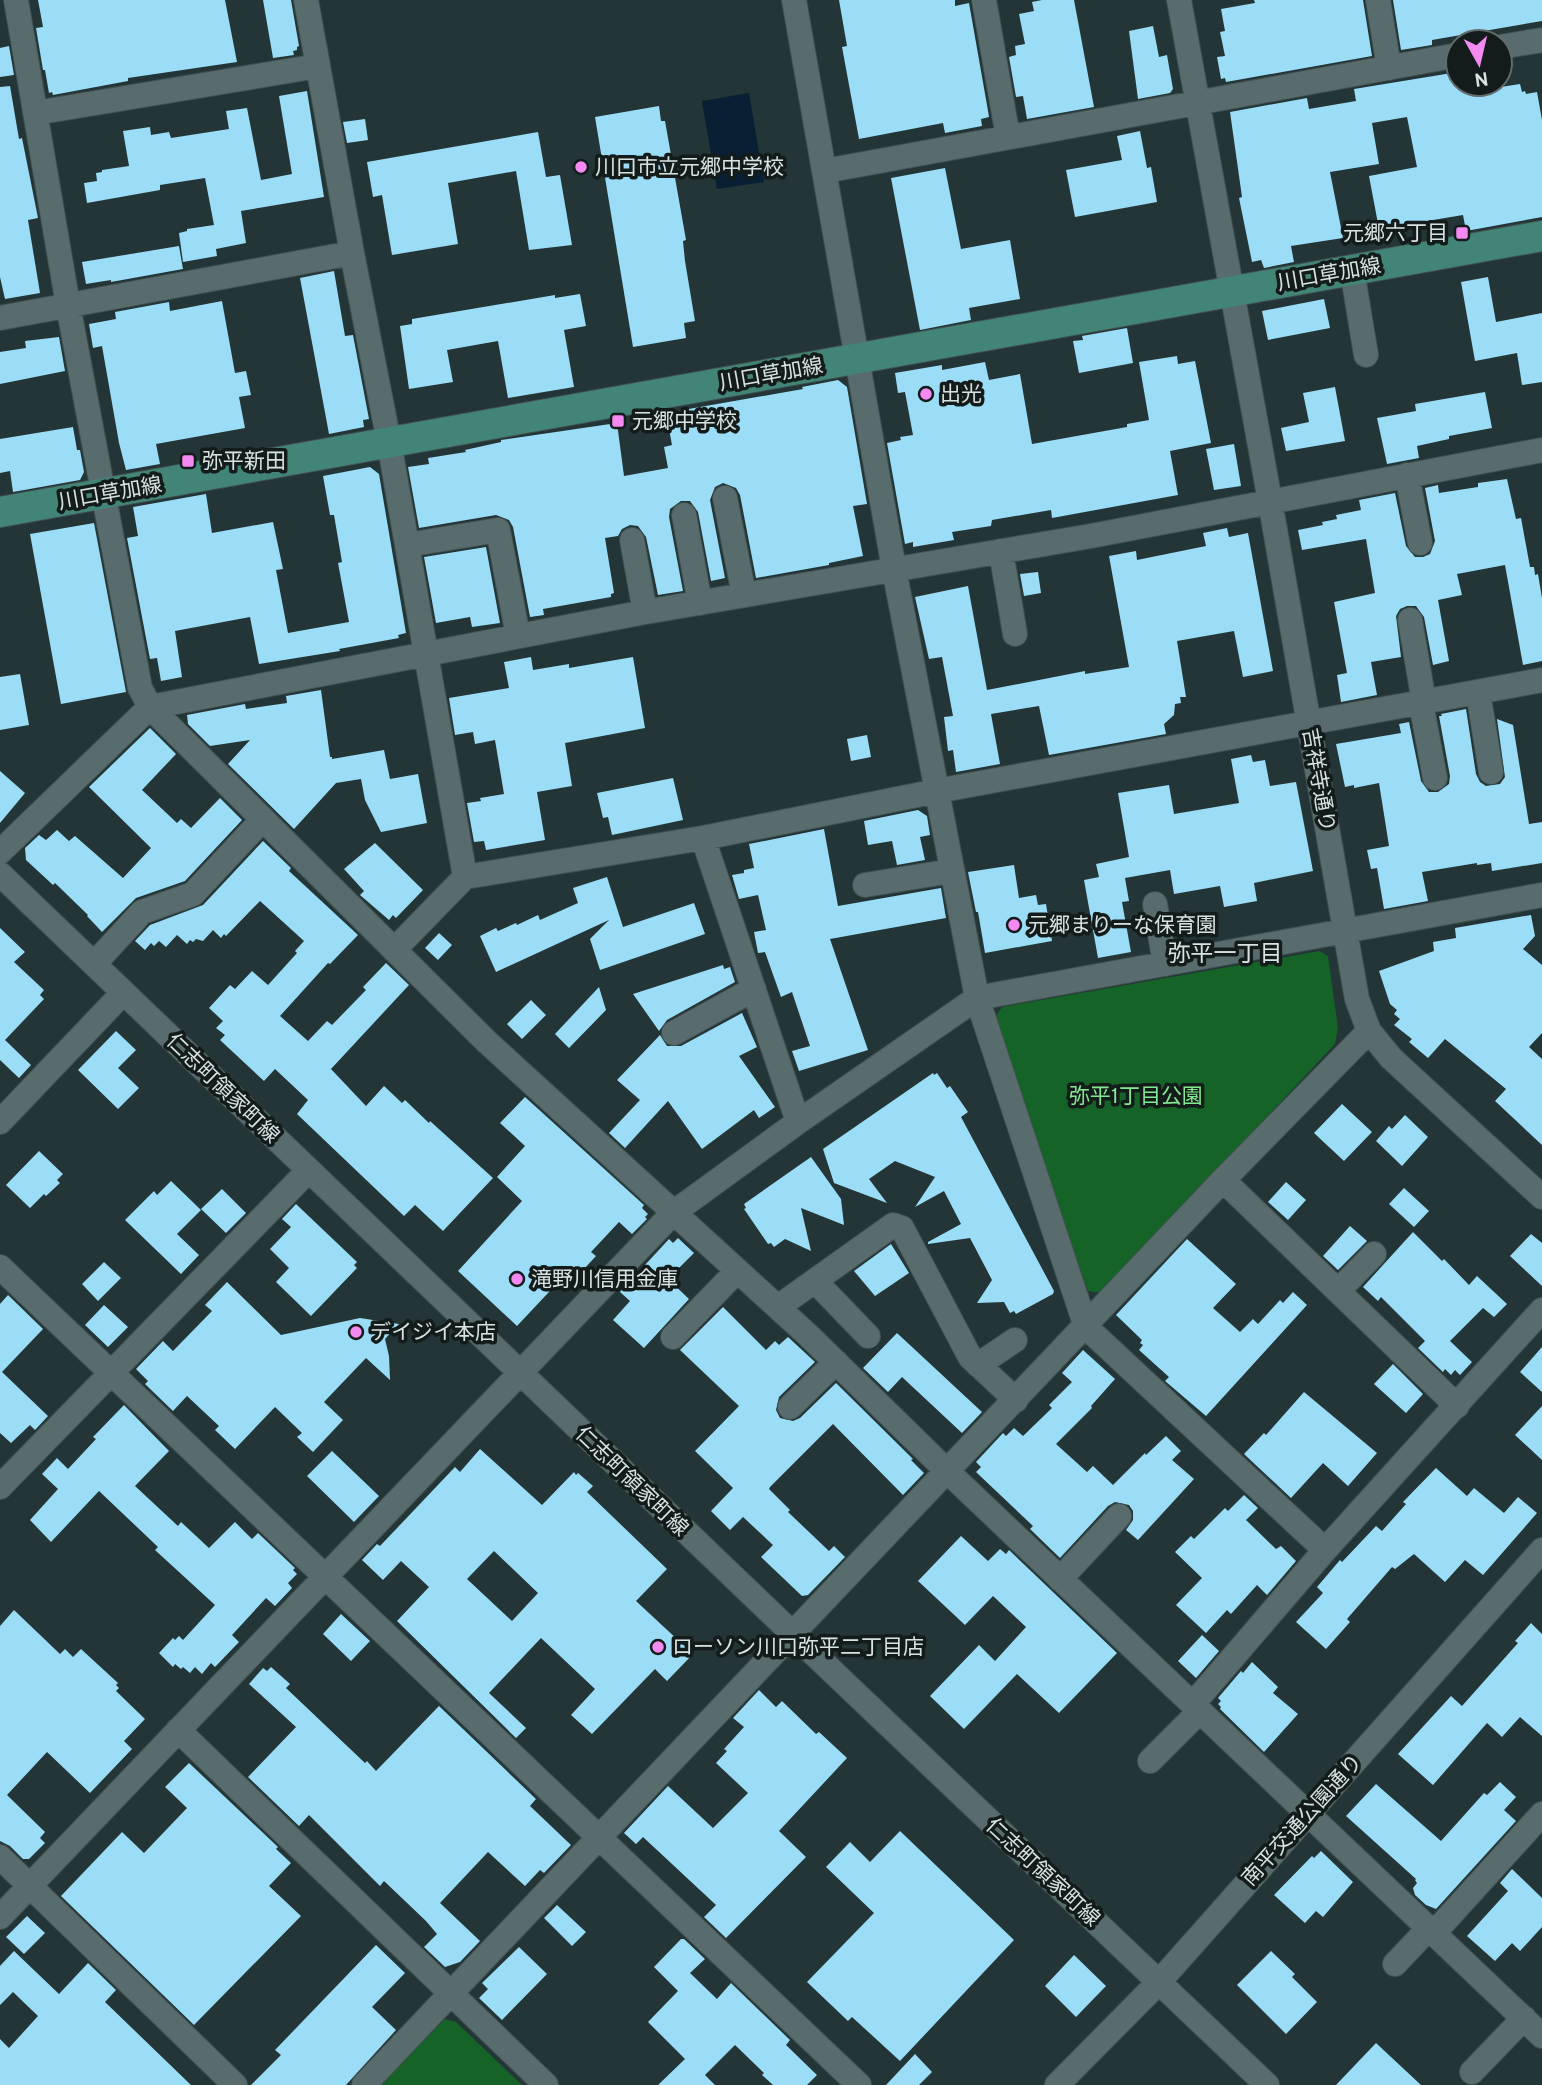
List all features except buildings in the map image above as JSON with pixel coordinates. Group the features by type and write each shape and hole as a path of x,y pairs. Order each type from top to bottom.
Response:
{"main road":[{"name":"川口草加線","path":"0,512 1542,236"}],"street":[{"path":"0,7 6,0"},
{"path":"16,0 68,305 140,688 150,707 487,1042 778,1307 1060,1579 1309,1812 1542,2036"},
{"path":"306,0 389,442 465,877"},
{"path":"794,0 894,569 977,998 1086,1326 1325,1550"},
{"path":"984,0 1008,138"},
{"name":"吉祥寺通り","path":"1179,0 1357,999 1369,1031 1391,1058 1542,1197"},
{"path":"1378,0 1390,68"},
{"path":"1514,45 1542,40"},
{"path":"825,171 1444,58"},
{"path":"35,113 318,66"},
{"path":"0,318 352,253"},
{"path":"1352,270 1366,355"},
{"path":"0,852 150,707 645,612 1001,551 1542,450"},
{"path":"1407,475 1420,543"},
{"path":"725,498 744,595"},
{"path":"684,515 700,603"},
{"path":"407,545 498,530 518,636"},
{"path":"632,540 645,612"},
{"path":"1001,551 1015,634"},
{"path":"1410,620 1435,778"},
{"path":"394,950 465,877 703,838 937,791 1542,680"},
{"path":"1478,692 1491,772"},
{"path":"94,964 142,912 193,894 263,819"},
{"path":"703,838 798,1122"},
{"path":"865,885 952,871"},
{"name":"仁志町領家町線","path":"0,874 519,1373 1267,2085"},
{"path":"0,1917 673,1213 798,1122 977,998 1542,895"},
{"path":"1155,904 1165,964"},
{"path":"674,1033 754,989"},
{"path":"0,1122 123,993"},
{"path":"364,2085 1223,1180 1369,1031"},
{"path":"0,1487 308,1171"},
{"path":"1223,1180 1457,1406"},
{"path":"778,1307 894,1225 902,1228 970,1357 1016,1400"},
{"path":"1338,1291 1374,1254"},
{"path":"0,1267 859,2085"},
{"path":"673,1338 737,1271"},
{"path":"815,1281 868,1336"},
{"path":"1150,1762 1325,1550 1542,1310"},
{"path":"978,1365 1015,1340"},
{"path":"790,1407 836,1362"},
{"path":"1060,1579 1119,1517"},
{"name":"南平交通公園通り","path":"1057,2085 1159,1982 1542,1550"},
{"path":"178,1730 546,2085"},
{"path":"1395,1964 1432,1930 1542,1814"},
{"path":"0,1857 235,2085"},
{"path":"1472,2072 1524,2018"}],"green space":[{"name":"弥平1丁目公園","path":"1319,951 1328,956 1338,1028 1335,1044 1102,1293 1088,1291 992,1022 1002,1007"},
{"path":"445,2019 456,2022 522,2085 380,2085"}],"water":[{"path":"749,93 764,182 717,189 702,101"}],"place":[{"name":"川口市立元郷中学校","path":"581,167"},
{"name":"元郷六丁目","path":"1462,233"},
{"name":"出光","path":"926,394"},
{"name":"元郷中学校","path":"618,421"},
{"name":"弥平新田","path":"188,461"},
{"name":"元郷まりーな保育園","path":"1014,925"},
{"name":"滝野川信用金庫","path":"517,1279"},
{"name":"デイジイ本店","path":"356,1332"},
{"name":"ローソン川口弥平二丁目店","path":"658,1647"}],"district":[{"name":"弥平一丁目","path":"1225,953"}]}
